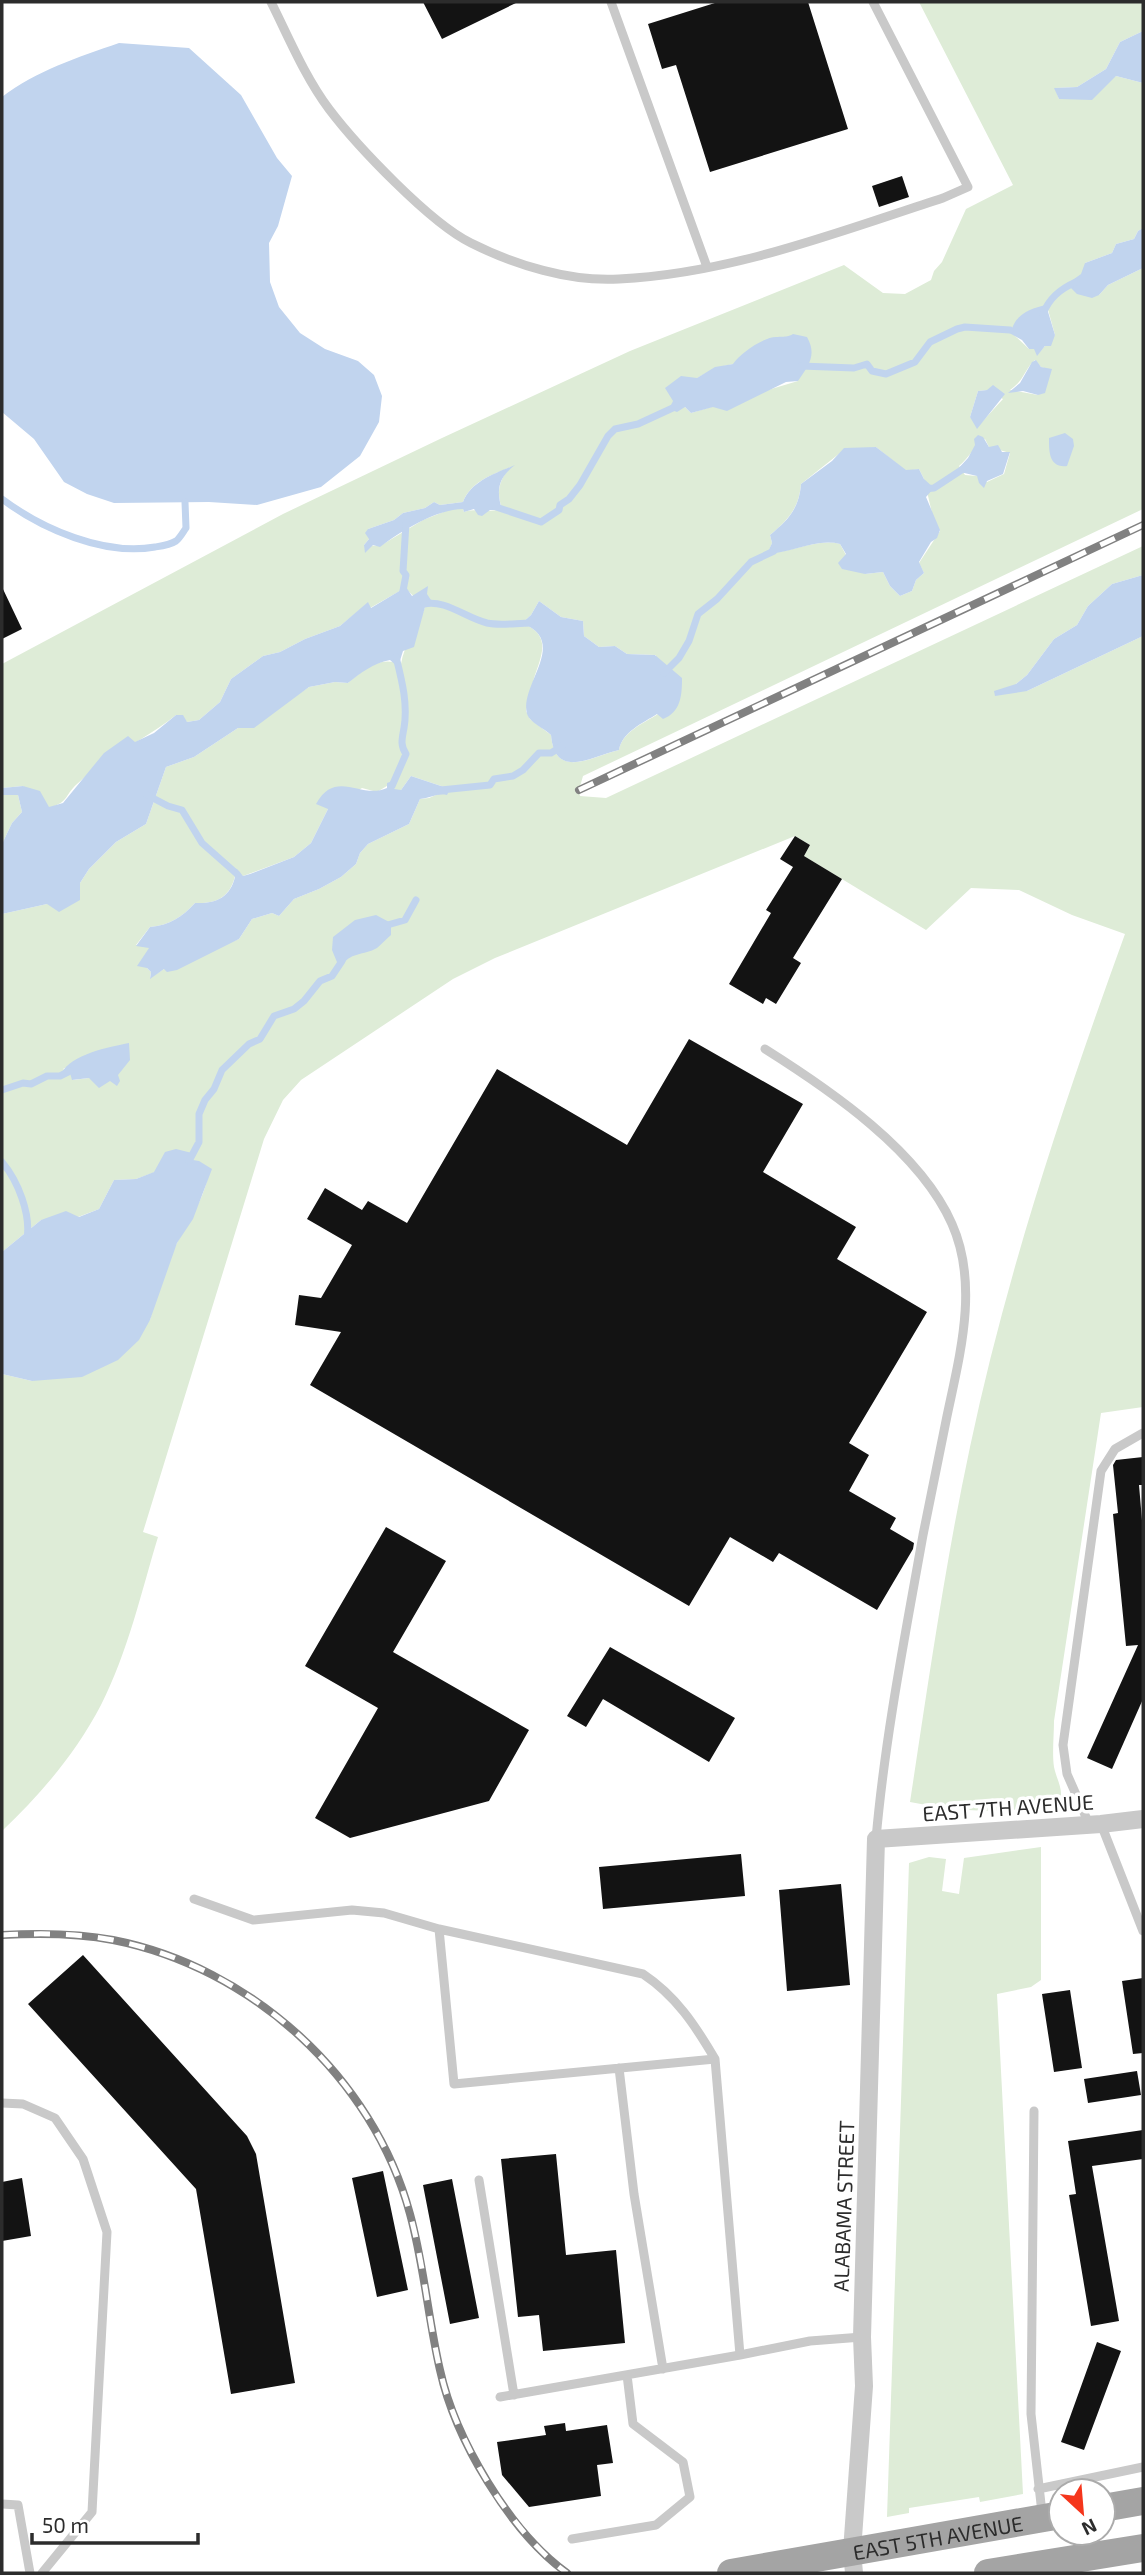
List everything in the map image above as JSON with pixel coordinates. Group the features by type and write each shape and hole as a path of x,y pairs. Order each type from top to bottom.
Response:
{"main road":[{"path":"1117,2506 1143,2501"},
{"name":"EAST 5TH AVENUE","path":"731,2573 853,2562 1047,2518"},
{"path":"988,2573 1143,2548"}],"street":[{"name":"EAST 7TH AVENUE","path":"876,1839 1143,1819"},
{"name":"ALABAMA STREET","path":"853,2562 864,2386 862,2337 876,1839"}],"lane":[{"path":"271,2 298,57 328,108 401,187 430,214 469,243 533,267 570,276 617,279 665,275 763,254 864,224 968,187 873,2"},
{"path":"611,2 707,267"},
{"path":"765,1049 851,1108 915,1168 951,1222 965,1270 963,1333 902,1649 879,1798 876,1839"},
{"path":"1143,1433 1115,1449 1101,1471 1063,1745 1067,1774 1095,1824 1143,1931"},
{"path":"194,1899 253,1920 352,1910 384,1913 439,1929 643,1974 664,1988 690,2017 715,2059 740,2355"},
{"path":"439,1929 454,2084 715,2059"},
{"path":"619,2068 634,2194 663,2369"},
{"path":"2,2103 23,2104 55,2118 83,2159 107,2232 92,2512 42,2573"},
{"path":"1034,2111 1031,2414 1038,2489 1047,2507"},
{"path":"479,2180 514,2395"},
{"path":"500,2397 810,2341 862,2337"},
{"path":"572,2539 656,2525 690,2497 683,2462 633,2424 627,2375"},
{"path":"1038,2489 1143,2467"},
{"path":"2,2504 19,2505 30,2573"}],"green space":[{"path":"919,2 1143,2 1143,31 1120,42 1106,69 1077,87 1055,88 1059,99 1116,76 1143,83 1143,228 1134,239 1116,244 1112,253 1085,263 1099,295 1108,285 1143,268 1143,509 583,776 579,790 580,796 606,798 1143,546 1143,575 1112,584 1088,606 1077,625 1054,639 1027,675 1016,684 1027,691 1143,636 1143,1407 1101,1413 1054,1721 1053,1762 1061,1791 1059,1806 988,1811 948,1809 910,1802 953,1535 970,1447 1001,1317 1038,1188 1125,934 1072,915 1019,890 971,888 926,930 804,856 810,845 795,836 495,958 453,979 301,1080 283,1100 264,1139 143,1532 158,1537 111,1685 91,1723 69,1756 44,1788 2,1831 2,1374 32,1381 150,1320 169,1260 199,1202 208,1177 155,1172 136,1179 114,1180 99,1209 78,1217 41,1220 2,1252 2,914 47,904 80,883 89,869 116,842 146,824 166,767 194,757 309,687 335,682 348,683 372,665 379,663 401,664 425,607 405,588 370,608 368,603 340,626 280,652 263,656 231,679 220,702 199,720 187,722 176,715 101,765 77,784 63,801 49,808 23,786 2,788 2,664 283,514 630,351 844,265 883,293 905,294 931,280 966,209 1013,185","holes":["1047,306 1055,335 1037,355 1035,349 1029,349 1012,333","1035,360 1041,367 1051,370 1038,395 1010,390","733,364 798,381 691,413 685,407 670,409 680,392 714,369","987,390 1003,399 982,422 970,417 978,391","985,439 989,447 1010,453 1004,474 987,482 977,476 965,475 959,466","876,447 906,471 919,469 933,517 940,531 919,563 924,573 916,580 912,591 900,596 890,586 883,572 865,574 846,555 840,544 813,544 768,553 772,543 770,535 792,513 801,484 840,453","511,467 500,486 502,509 464,512 463,509 451,509 423,520 380,546 364,545 369,539 368,529 394,520 403,513 425,508 434,502 440,505 463,502 471,489","539,601 561,617 583,621 584,636 599,647 615,646 627,654 656,655 658,714 629,733 619,750 577,762 567,762 560,758 554,749 551,735 530,719 526,711 542,646 538,633 522,623 531,615","411,776 450,789 420,799 409,824 368,844 360,853 356,864 341,877 294,899 279,916 272,913 252,919 239,939 164,969 150,978 151,972 147,968 150,947 136,945 150,927 175,920 195,903 221,898 233,884 235,876 230,871 243,876 294,857 311,843 328,809 362,788 377,792 395,781 394,790 401,790","69,1066 120,1081 89,1078 73,1080 70,1073 63,1069"]},
{"path":"2,795 18,795 22,812 12,823 2,844"},
{"path":"1041,1847 1041,1980 1031,1987 997,1994 1023,2494 980,2502 979,2497 909,2508 909,2513 887,2517 909,1863 929,1857 946,1859 942,1891 959,1894 964,1858"}],"water":[{"path":"1143,31 1143,83 1116,76 1092,100 1059,99 1054,88 1077,87 1106,69 1120,42"},
{"path":"119,43 189,48 241,95 277,158 292,176 278,226 269,243 270,282 279,307 300,333 325,349 358,361 374,375 382,396 379,422 360,456 321,487 257,505 209,502 114,503 87,494 64,482 34,439 2,412 2,97 43,72"},
{"path":"1143,228 1143,268 1108,285 1092,298 1077,294 1067,284 1081,274 1085,263 1112,253 1116,244 1134,239"},
{"path":"1046,305 1055,335 1051,346 1045,346 1037,356 1034,349 1029,349 1022,340 1002,329 1012,329 1021,316"},
{"path":"793,334 807,337 811,349 808,365 798,381 786,382 727,411 713,407 691,413 685,407 677,412 669,409 673,401 665,388 681,376 697,378 715,367 733,364 765,340"},
{"path":"1036,360 1041,367 1052,369 1045,393 1008,393 1020,383 1032,362"},
{"path":"993,385 1005,394 977,429 970,417 978,391 987,390"},
{"path":"1065,433 1073,439 1074,446 1067,466 1061,466 1051,458 1049,438"},
{"path":"978,435 983,437 989,447 998,445 1002,452 1010,452 1003,474 987,481 984,488 977,476 956,471 968,458"},
{"path":"876,447 906,470 919,469 924,479 934,488 926,497 940,530 919,562 924,573 916,580 912,591 900,596 890,586 883,572 865,574 842,569 838,563 846,554 840,544 813,544 767,554 772,543 770,535 792,513 801,484 832,461 844,448"},
{"path":"515,465 500,485 502,510 490,510 482,516 474,509 442,513 409,528 380,547 373,545 365,553 364,545 369,539 365,533 368,529 394,520 403,513 425,508 434,502 440,505 463,502 478,483"},
{"path":"1143,575 1143,636 1027,691 995,696 994,691 1016,684 1027,675 1054,639 1077,625 1088,606 1112,584"},
{"path":"428,586 427,594 433,603 425,607 414,647 403,651 398,667 390,660 384,661 348,683 335,682 309,687 254,728 238,728 194,757 166,767 146,824 116,842 89,869 80,883 80,900 59,912 47,904 2,914 2,844 12,823 22,812 18,795 2,795 2,788 23,786 40,791 49,807 63,803 104,753 128,736 135,742 154,733 176,715 183,715 187,722 199,720 220,702 231,679 263,656 280,652 340,626 368,602 371,608 406,587 412,596"},
{"path":"539,601 561,617 583,621 584,636 599,647 615,646 627,654 655,655 682,678 681,697 674,712 663,719 657,714 640,725 624,738 619,750 576,762 567,762 560,758 554,749 551,735 534,723 527,714 526,702 543,652 542,641 536,631 522,623 531,615"},
{"path":"411,776 450,789 447,795 420,799 409,824 368,844 360,853 356,864 341,877 294,899 279,916 272,913 252,919 239,939 177,970 167,972 164,969 150,979 151,972 147,968 137,966 149,948 136,946 150,927 175,920 195,903 221,898 233,884 235,877 231,868 237,869 243,876 250,874 294,857 311,843 328,809 316,804 324,793 340,786 377,791 387,788 387,783 395,780 394,789 401,790"},
{"path":"376,915 391,923 391,935 377,948 352,956 339,967 332,950 333,937 355,920"},
{"path":"129,1043 130,1060 118,1075 120,1081 117,1086 110,1081 99,1088 89,1078 72,1080 70,1073 61,1074 82,1056"},
{"path":"176,1149 192,1153 193,1160 212,1169 193,1219 177,1243 150,1320 139,1340 118,1360 82,1377 32,1381 2,1374 2,1252 41,1220 66,1211 79,1217 99,1209 114,1180 136,1179 154,1172 165,1152"}],"building":[{"path":"423,2 518,2 442,39"},
{"path":"718,2 808,2 848,129 710,172 676,65 662,69 648,24"},
{"path":"902,176 909,197 879,207 872,186"},
{"path":"2,587 22,629 2,639"},
{"path":"795,836 810,845 804,856 842,879 793,958 801,963 776,1004 766,998 763,1004 729,984 771,913 766,910 793,867 780,859"},
{"path":"689,1039 803,1104 763,1172 856,1227 837,1259 927,1312 849,1443 869,1455 849,1491 896,1518 890,1529 914,1543 877,1610 779,1553 773,1562 730,1537 689,1606 310,1385 341,1332 295,1325 299,1295 321,1298 352,1245 307,1219 325,1188 362,1210 368,1201 407,1223 497,1069 627,1145"},
{"path":"1143,1457 1143,1485 1139,1485 1143,1532 1143,1699 1112,1769 1087,1758 1138,1645 1126,1646 1113,1514 1118,1513 1113,1465 1116,1460"},
{"path":"386,1527 446,1561 393,1652 529,1730 489,1801 350,1838 315,1818 378,1708 305,1666"},
{"path":"610,1647 735,1718 709,1762 603,1699 586,1727 567,1716"},
{"path":"741,1854 745,1896 603,1909 599,1867"},
{"path":"841,1884 850,1985 787,1991 779,1890"},
{"path":"83,1955 247,2136 256,2154 295,2383 231,2394 196,2189 28,2004"},
{"path":"1143,1978 1143,2053 1133,2054 1122,1981"},
{"path":"1070,1990 1082,2068 1054,2072 1042,1994"},
{"path":"1137,2071 1141,2095 1088,2103 1084,2079"},
{"path":"1143,2130 1143,2159 1092,2166 1119,2321 1091,2326 1069,2195 1076,2194 1068,2141"},
{"path":"556,2154 566,2255 616,2250 625,2343 543,2351 539,2315 518,2317 501,2159"},
{"path":"383,2171 408,2290 377,2297 352,2178"},
{"path":"22,2178 31,2236 2,2241 2,2182"},
{"path":"452,2179 479,2318 450,2324 423,2185"},
{"path":"1097,2342 1121,2351 1084,2450 1061,2442"},
{"path":"565,2423 566,2431 607,2425 613,2463 597,2465 601,2496 529,2507 502,2475 497,2442 546,2435 544,2426"}],"waterway":[{"path":"1043,314 1056,295 1076,282"},
{"path":"801,366 854,368 867,364 872,371 886,374 915,362 930,342 957,329 965,327 1010,330"},
{"path":"496,507 541,522 559,510 560,505 569,499 615,429 638,424 677,406"},
{"path":"924,489 934,488 963,469"},
{"path":"2,499 36,520 74,538 115,548 135,549 163,546 177,540 186,528 185,502"},
{"path":"402,596 406,575 403,571 406,523"},
{"path":"664,673 679,658 689,641 698,614 717,599 751,562 774,551"},
{"path":"424,604 448,606 487,623 531,623"},
{"path":"392,786 406,754 402,742 405,701 396,657"},
{"path":"441,790 490,785 494,779 513,776 523,770 539,753 551,753 562,746"},
{"path":"147,795 182,810 202,843 237,874"},
{"path":"384,926 405,920 416,900"},
{"path":"189,1161 199,1142 199,1114 222,1070 249,1044 260,1039 274,1016 294,1009 304,1001 320,981 332,976 342,961"},
{"path":"2,1090 23,1083 31,1084 47,1076 60,1076 70,1071"},
{"path":"2,1162 22,1198 27,1219 27,1239"}],"railway":[{"path":"579,790 1143,525"},
{"path":"2,1935 85,1936 113,1940 164,1954 212,1975 258,2002 299,2036 336,2074 367,2117 392,2164 410,2214 440,2370 458,2425 472,2454 506,2509 525,2534 567,2573"}]}
